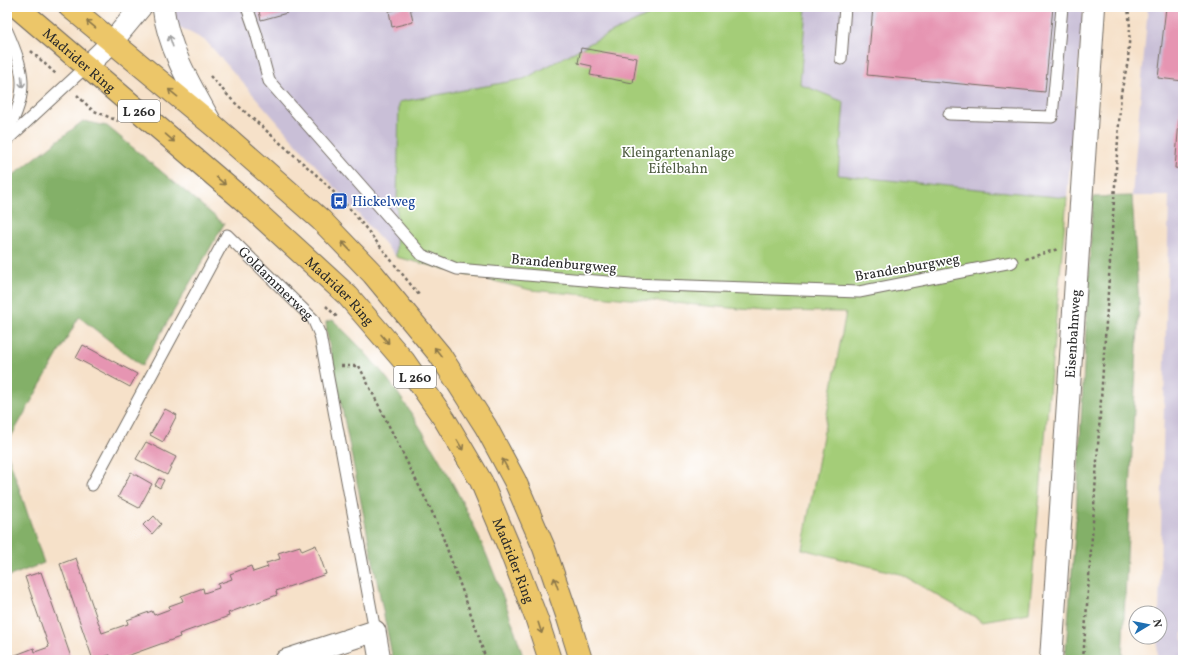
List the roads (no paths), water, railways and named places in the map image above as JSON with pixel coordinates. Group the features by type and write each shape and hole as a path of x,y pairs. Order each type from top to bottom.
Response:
{"main road":[{"name":"Madrider Ring","path":"17,7 242,199 348,296 404,361 445,420 480,481 509,546 537,620 550,660"},
{"name":"L 260","path":"70,7 214,126 321,220 373,274 440,355 486,427 514,481 544,548 581,660"}],"street":[{"path":"87,66 112,42 141,7"},
{"path":"164,7 167,28 173,47 188,79 214,126"},
{"name":"Eisenbahnweg","path":"1051,660 1094,7"},
{"path":"286,660 375,631"},
{"name":"Goldammerweg","path":"375,631 380,660"}],"lane":[{"name":"Brandenburgweg","path":"247,7 270,82 422,255 457,269 631,284 859,292 1012,262"},
{"path":"841,59 845,7"},
{"path":"949,114 1052,117 1062,7"},
{"path":"7,32 15,49 21,69 23,91 17,114 7,132"},
{"path":"7,140 87,66"},
{"name":"Goldammerweg","path":"92,485 227,235 313,319 320,335 375,631"}],"place":[{"name":"Hickelweg","path":"339,201"}],"park label":[{"name":"Kleingartenanlage Eifelbahn","path":"678,160"}]}
